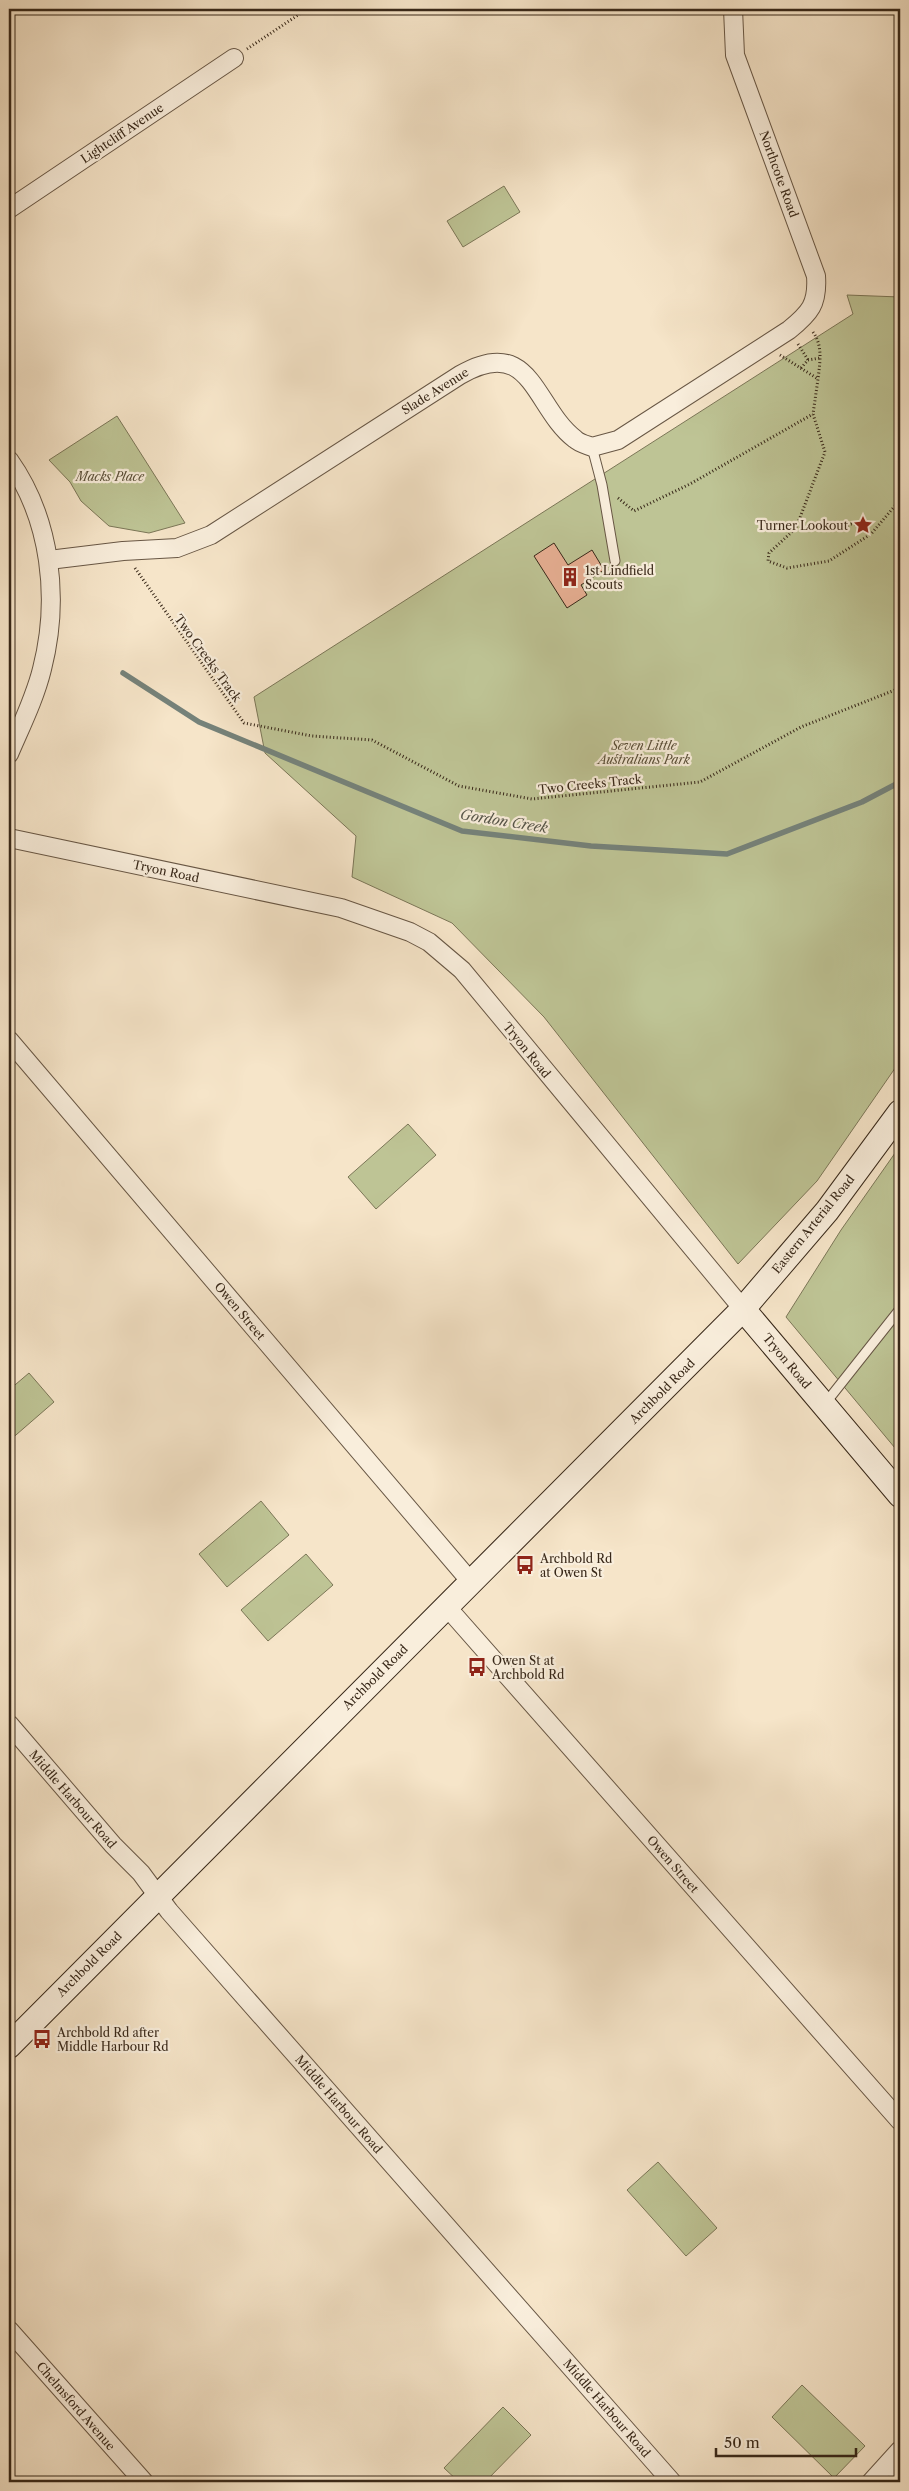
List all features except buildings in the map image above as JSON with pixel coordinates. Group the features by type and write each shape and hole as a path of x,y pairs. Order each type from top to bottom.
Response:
{"main road":[{"name":"Eastern Arterial Road","path":"743,1310 827,1211 900,1112"},
{"name":"Tryon Road","path":"743,1310 900,1495"},
{"name":"Archbold Road","path":"9,2046 158,1894 743,1310"}],"street":[{"name":"Northcote Road","path":"733,9 735,55 816,276 818,293 812,308 804,318 770,342"},
{"name":"Lightcliff Avenue","path":"9,209 234,58"},
{"path":"592,447 618,440 770,342"},
{"name":"Slade Avenue","path":"49,560 123,551 177,548 210,535 460,375 474,367 491,362 506,364 520,370 533,383 563,427 575,440 592,447"},
{"path":"9,460 17,472 38,518 49,560 51,596 48,634 42,669 30,706 9,754"},
{"name":"Tryon Road","path":"9,838 341,908 410,932 429,942 462,970 743,1310"},
{"name":"Owen Street","path":"9,1040 471,1582"},
{"name":"Owen Street","path":"446,1606 900,2121"},
{"name":"Middle Harbour Road","path":"9,1724 113,1845 141,1873 169,1911 672,2482"},
{"name":"Chelmsford Avenue","path":"9,2330 144,2482"},
{"path":"871,2482 894,2469 900,2450"}],"lane":[{"path":"592,447 602,485 616,561"},
{"path":"824,1405 900,1309"}],"path":[{"path":"234,58 307,9"},
{"path":"804,318 819,340 820,358 813,414 825,452 796,528 769,553 768,561 787,568 829,561 871,534 900,500"},
{"path":"770,342 782,358 818,379"},
{"path":"801,368 808,360 820,358"},
{"path":"602,485 634,511 690,484 813,414"},
{"path":"796,528 840,529 851,524 862,525"},
{"name":"Two Creeks Track","path":"123,551 244,723 312,736 372,740 459,786 532,799 700,782 801,727 900,688"}],"green space":[{"path":"504,186 520,212 463,247 447,221"},
{"name":"Seven Little Australians Park","path":"847,295 900,297 900,1061 817,1181 738,1264 544,1017 452,923 352,877 356,836 265,753 254,697 853,314"},
{"name":"Macks Place","path":"117,416 185,523 149,533 109,526 81,501 70,482 49,460"},
{"path":"408,1124 436,1155 376,1209 348,1177"},
{"path":"900,1146 900,1454 786,1317 841,1230"},
{"path":"29,1373 54,1402 9,1441 9,1390"},
{"path":"261,1501 289,1535 227,1587 199,1554"},
{"path":"306,1554 333,1585 268,1641 241,1610"},
{"path":"658,2162 717,2228 686,2256 627,2190"},
{"path":"802,2385 865,2446 834,2478 772,2417"},
{"path":"503,2407 531,2435 485,2482 459,2482 444,2468"}],"waterway":[{"name":"Gordon Creek","path":"123,673 199,722 462,831 591,846 727,854 862,802 900,782"}],"place":[{"name":"Turner Lookout","path":"863,525"},
{"name":"1st Lindfield Scouts","path":"570,577"},
{"name":"Archbold Rd at Owen St","path":"525,1565"},
{"name":"Owen St at Archbold Rd","path":"477,1667"},
{"name":"Archbold Rd after Middle Harbour Rd","path":"42,2039"}]}
